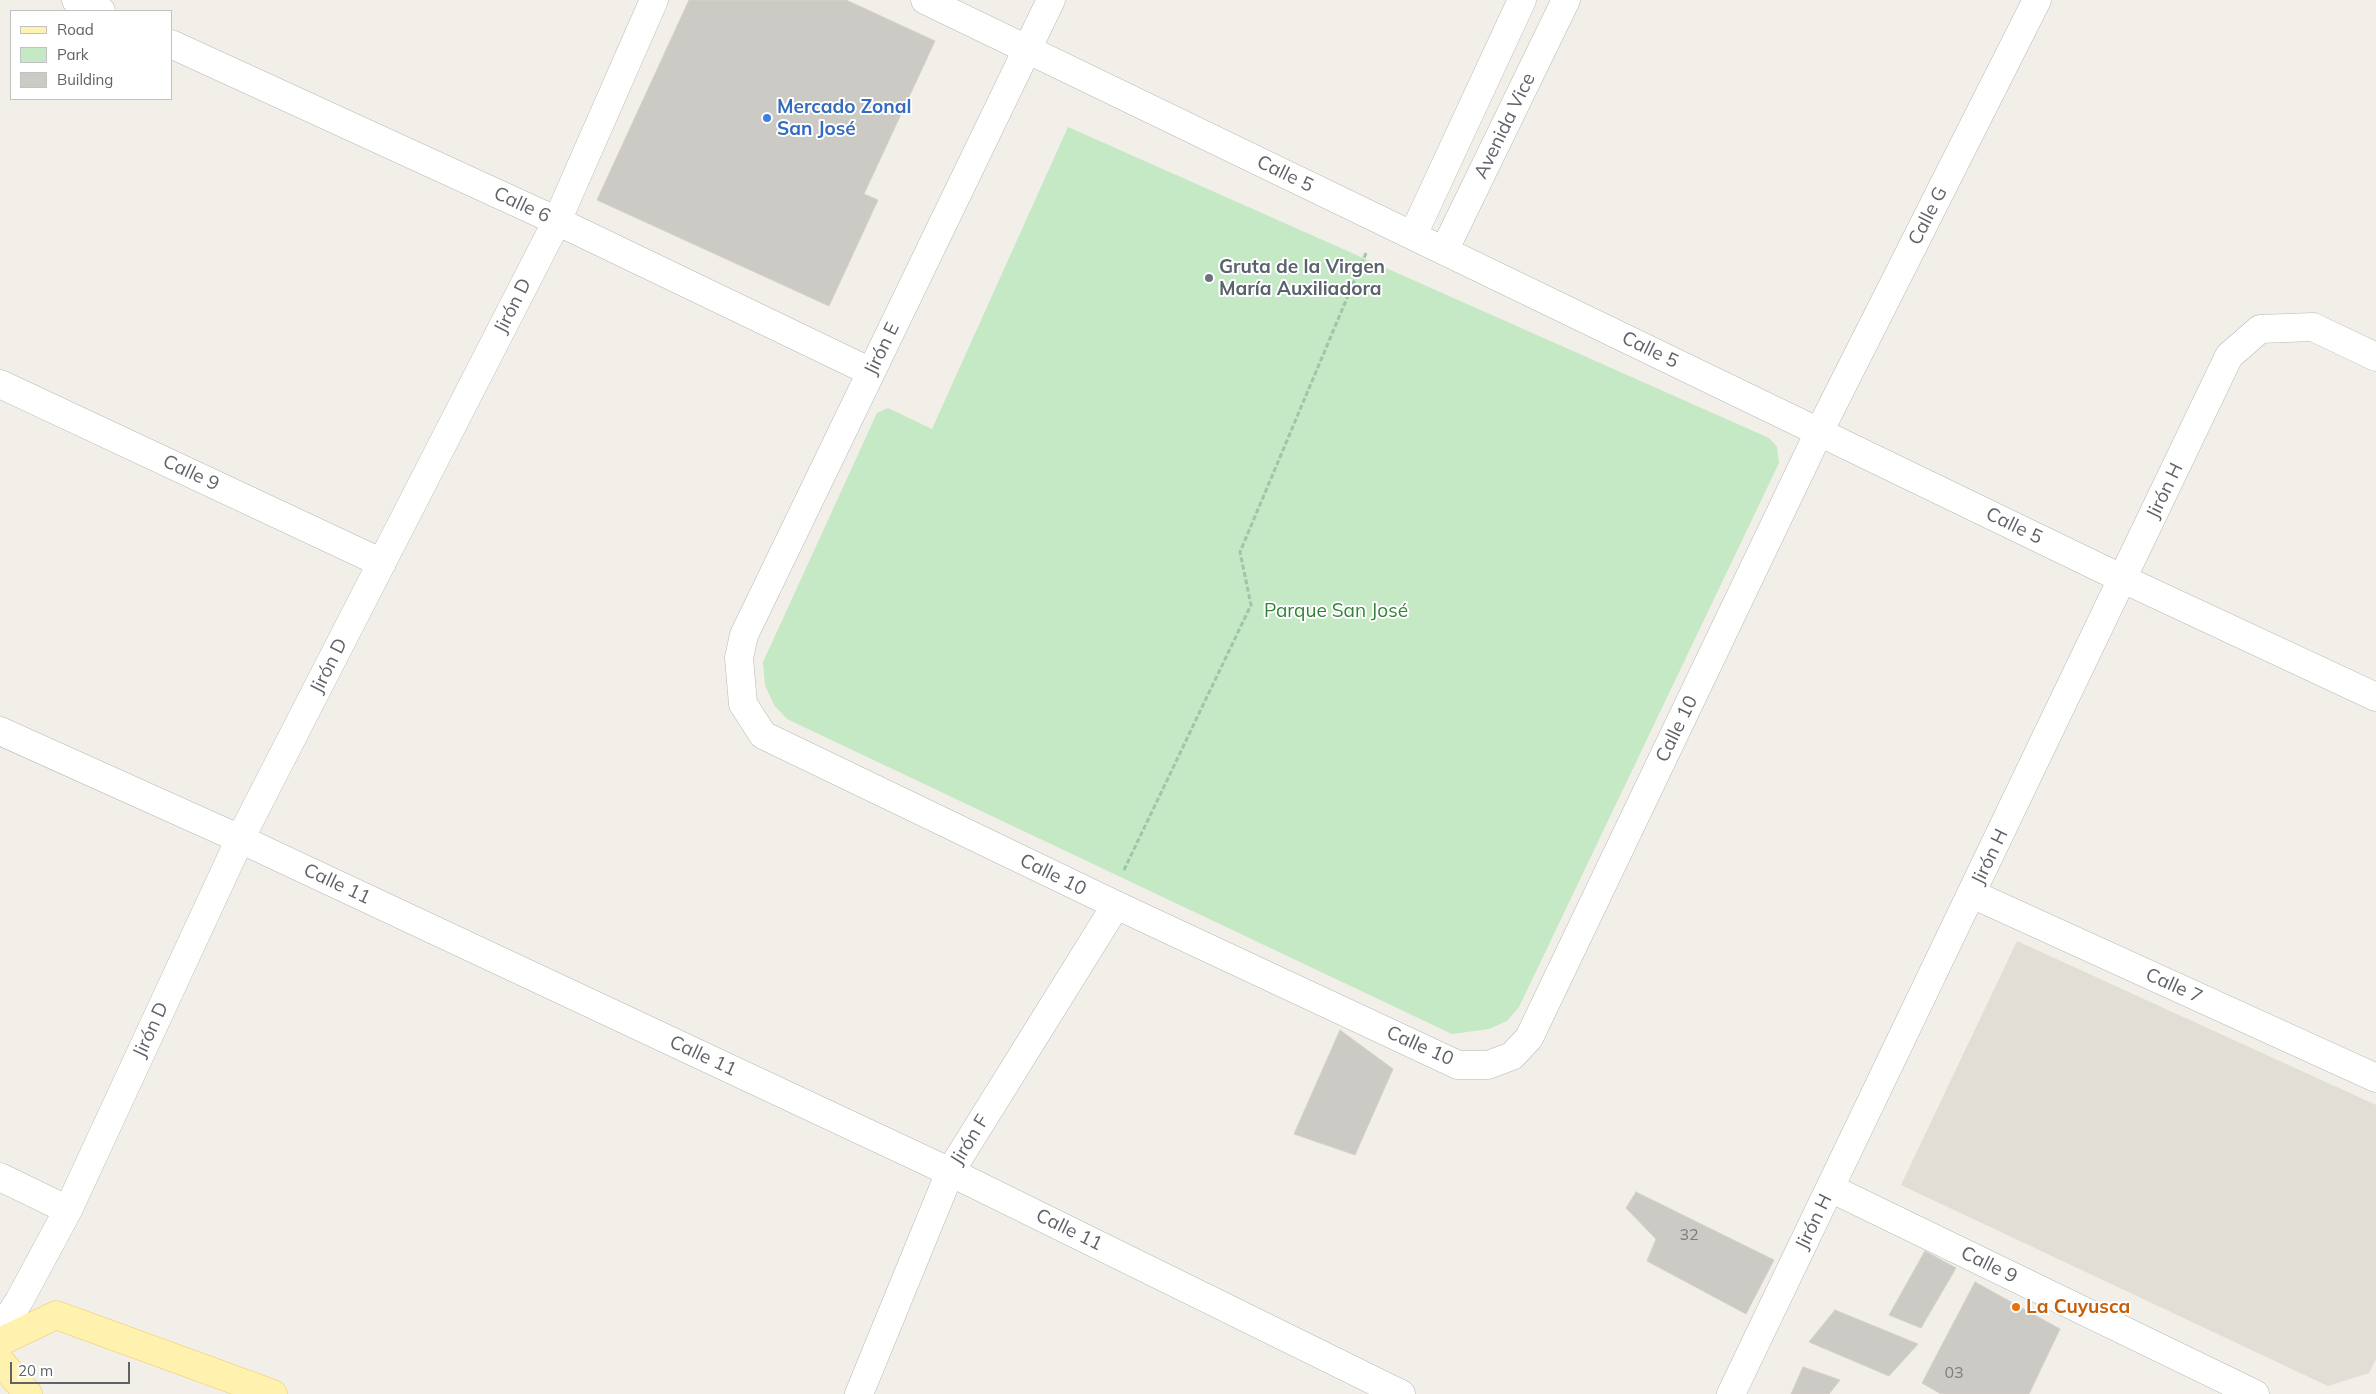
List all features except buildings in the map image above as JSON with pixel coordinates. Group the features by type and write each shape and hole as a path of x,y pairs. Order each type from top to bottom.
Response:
{"main road":[{"path":"0,1342 56,1315 273,1394"},
{"path":"0,1361 28,1394"}],"street":[{"path":"76,0 99,10"},
{"name":"Jirón D","path":"0,1330 68,1210 240,839 556,221 654,0"},
{"name":"Calle 5","path":"925,0 2123,579 2376,697"},
{"name":"Jirón E","path":"743,704 739,658 744,636 1051,0"},
{"name":"Avenida Vice","path":"1413,235 1522,0"},
{"name":"Avenida Vice","path":"1444,251 1566,0"},
{"name":"Calle G","path":"1819,432 2037,0"},
{"name":"Calle 6","path":"172,44 556,221 871,372"},
{"name":"Jirón H","path":"1731,1394 2229,356 2260,328 2312,327 2376,357"},
{"name":"Calle 9","path":"0,384 382,563"},
{"name":"Calle 10","path":"743,704 763,735 1112,903 1458,1065 1488,1065 1512,1056 1529,1038 1819,432"},
{"name":"Calle 11","path":"0,731 240,839 950,1172 1401,1394"},
{"name":"Calle 7","path":"1972,894 2376,1078"},
{"name":"Jirón F","path":"859,1394 950,1172 1112,903"},
{"path":"0,1177 68,1210"},
{"name":"Calle 9","path":"1830,1188 2254,1394"}],"path":[{"path":"1112,903 1252,605 1240,552 1380,220"}],"shaded area":[{"path":"2017,941 2376,1105 2376,1359 2369,1373 2328,1386 1901,1185"}],"green space":[{"name":"Parque San José","path":"1068,127 1769,438 1777,447 1779,463 1519,1007 1507,1021 1489,1029 1452,1034 787,719 774,705 765,685 763,662 877,413 888,408 932,429"}],"place":[{"name":"Mercado Zonal San José","path":"767,118"},
{"name":"Gruta de la Virgen María Auxiliadora","path":"1209,278"},
{"name":"La Cuyusca","path":"2016,1307"}]}
